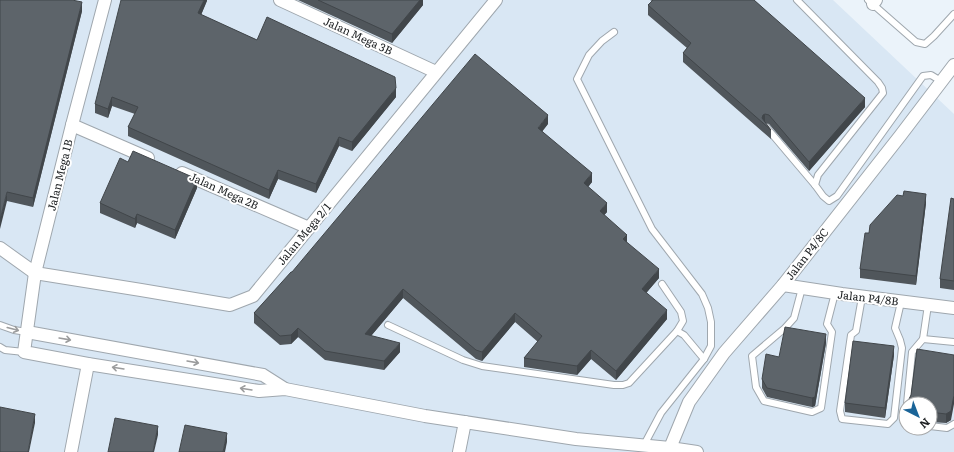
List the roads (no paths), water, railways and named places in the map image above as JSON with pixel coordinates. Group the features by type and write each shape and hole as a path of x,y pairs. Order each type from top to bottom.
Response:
{"street":[{"name":"Jalan Mega 1B","path":"24,352 35,273 105,0"},
{"name":"Jalan Mega 3B","path":"280,0 436,72"},
{"name":"Jalan Mega 2/1","path":"35,273 230,305 253,296 496,0"},
{"name":"Jalan P4/8C","path":"670,448 689,402 724,353 782,285 954,65"},
{"path":"72,125 158,162"},
{"name":"Jalan Mega 2B","path":"173,169 309,228"},
{"path":"0,248 35,273"},
{"name":"Jalan P4/8B","path":"782,285 862,297 954,308"},
{"path":"27,332 263,374 285,389"},
{"path":"24,352 88,364 259,391 285,389 425,416 576,440 644,445 697,452"},
{"path":"71,452 88,364"},
{"path":"459,452 464,422"}],"lane":[{"path":"797,0 878,82 883,93 818,175 815,185"},
{"path":"872,1 916,42 925,44 954,14"},
{"path":"614,32 602,40 589,56 577,79 652,229 702,294 708,308 711,322 711,346 704,359 661,413 644,445"},
{"path":"766,127 823,196 829,201 837,196 923,76 931,75 941,81"},
{"path":"388,325 463,360 482,366 623,385 629,383 677,331 683,321 681,312 662,284"},
{"path":"802,288 794,318 785,328 752,356 756,387 764,401 812,412 820,408 832,332 827,324 835,293"},
{"path":"862,297 856,331 851,335 840,411 842,419 888,424 894,418 902,348 895,328 901,302"},
{"path":"908,396 912,352 922,339 928,305"},
{"path":"0,325 14,330 27,332"},
{"path":"677,331 684,335 704,359"},
{"path":"922,339 954,342"},
{"path":"0,348 24,352"},
{"path":"938,427 947,428 954,424"}]}
